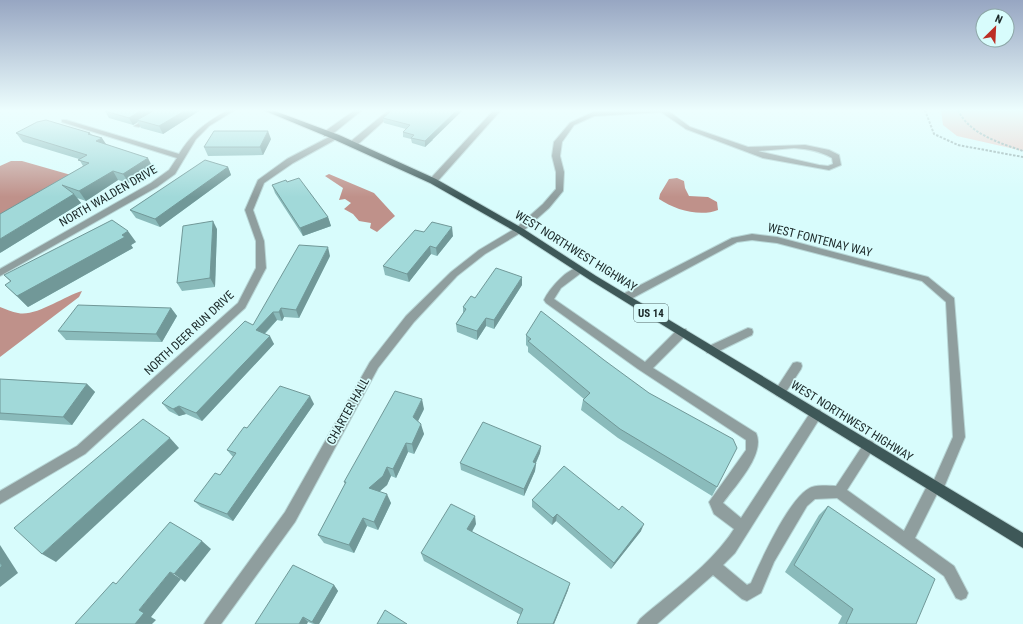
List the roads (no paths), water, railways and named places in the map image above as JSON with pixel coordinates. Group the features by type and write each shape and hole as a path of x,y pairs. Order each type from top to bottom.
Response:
{"main road":[{"name":"WEST NORTHWEST HIGHWAY","path":"342,139 433,181 519,230 580,270 1023,541"}],"street":[{"path":"122,139 180,157"},
{"name":"NORTH WALDEN DRIVE","path":"0,273 154,185 172,172 192,139"},
{"name":"NORTH DEER RUN DRIVE","path":"0,498 81,450 242,305 261,268 260,241 248,210 261,182 290,161 325,139"},
{"path":"353,144 359,139"},
{"path":"433,181 471,139"},
{"name":"CHARTER HALL","path":"212,624 290,517 374,365 410,319 454,274 482,252 519,230 546,206 560,189 560,172 556,156 558,142 560,139"},
{"path":"718,139 748,150 766,156 819,167 829,168 837,165 836,158 827,151 814,148 748,150"},
{"name":"WEST FONTENAY WAY","path":"626,297 735,240 752,237 777,240 925,279 951,301 959,437 935,487"},
{"path":"580,270 557,287 551,294 549,300 646,368 752,437 753,446 751,453 716,502 719,509 743,528"},
{"path":"646,368 682,332"},
{"path":"711,350 748,332"},
{"path":"780,392 797,366"},
{"path":"645,624 712,566 730,548 816,414"},
{"path":"839,492 869,446"},
{"path":"907,540 935,487"},
{"path":"712,566 747,594 756,588 769,557 802,502 813,493 839,492 949,571 961,593"}]}
